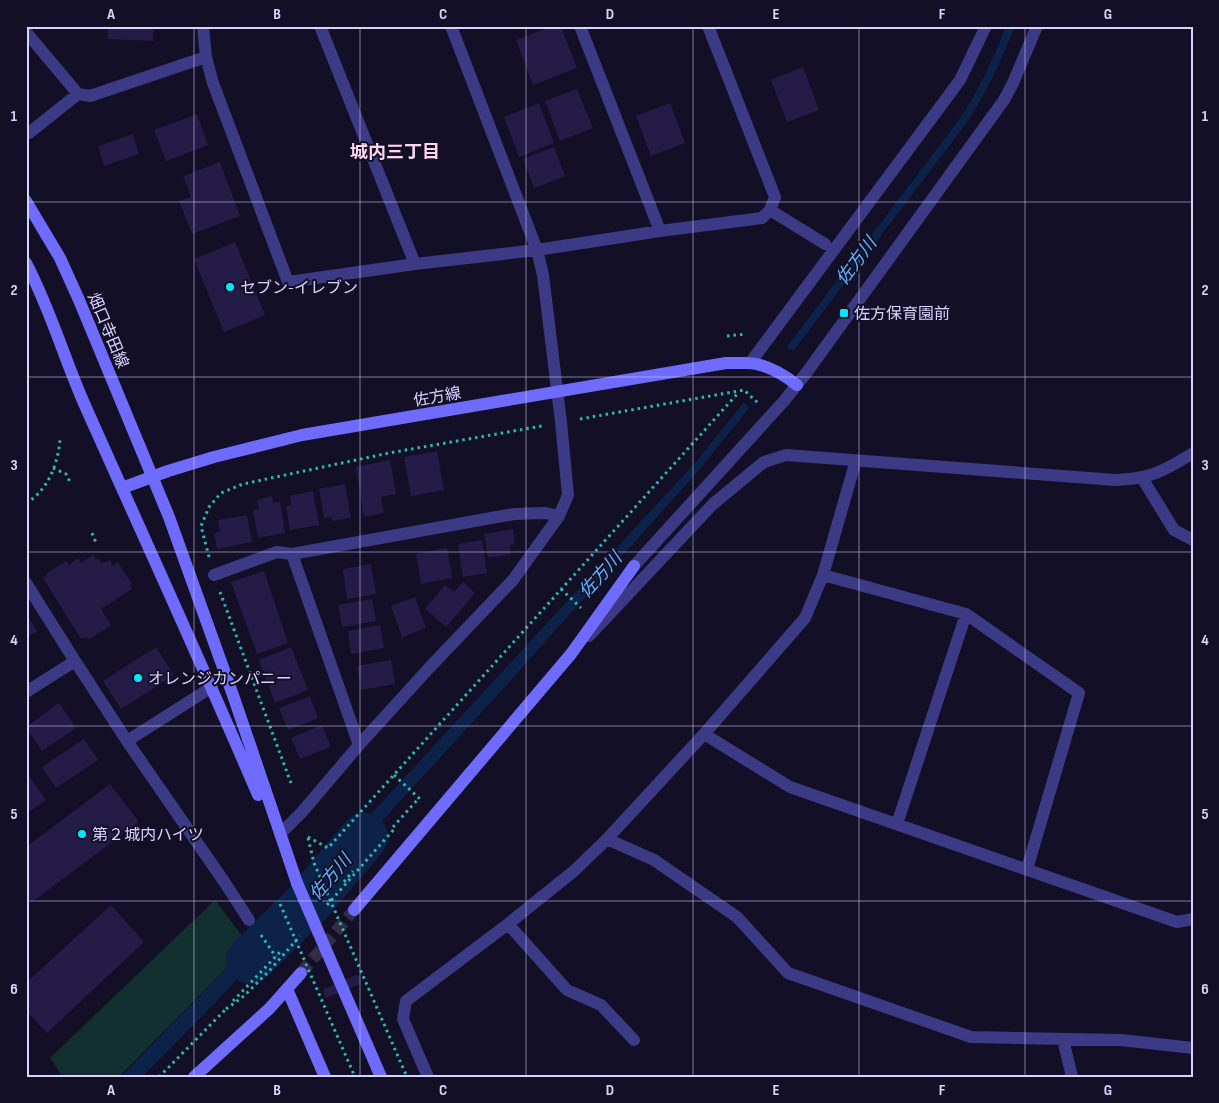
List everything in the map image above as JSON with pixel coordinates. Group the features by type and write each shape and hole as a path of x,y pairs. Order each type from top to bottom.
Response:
{"street":[{"path":"202,26 206,57 214,83 288,282 415,264 538,250 660,231 762,218 770,210 775,197 708,26"},
{"path":"320,26 415,264"},
{"path":"280,834 302,812 359,745 430,667 513,580 560,516 568,495 543,275 538,250 451,26"},
{"path":"580,26 660,231"},
{"path":"794,383 772,369 755,364 960,80 986,26"},
{"path":"559,668 634,566 784,402 794,383 1004,100 1021,66 1036,26"},
{"path":"26,32 78,94 90,96 206,57"},
{"path":"29,133 78,94"},
{"name":"畑口寺田線","path":"26,200 38,217 64,266 176,537 297,883"},
{"path":"770,210 826,244"},
{"path":"26,263 49,313 82,400 212,687 381,1077"},
{"name":"佐方線","path":"122,488 214,457 302,435 731,363 755,364"},
{"path":"354,910 559,668 713,504 764,462 786,455 1115,480 1155,475 1193,453"},
{"path":"428,1077 403,1019 406,1001 508,924 574,871 607,839 704,734 805,618 822,575 856,460"},
{"path":"1142,478 1174,530 1193,540"},
{"path":"214,575 277,552 292,554 514,514 560,516"},
{"path":"292,554 359,745"},
{"path":"822,575 966,614 1079,693 1026,869"},
{"path":"26,583 127,742 225,883 248,920"},
{"path":"897,824 966,614"},
{"path":"26,692 75,661"},
{"path":"127,742 212,687"},
{"path":"704,734 790,787 1178,922 1193,919"},
{"path":"607,839 654,860 737,917 788,972 971,1037 1121,1040 1193,1048"},
{"path":"508,924 567,990 601,1005 634,1040"},
{"path":"194,1077 270,1008 300,973"},
{"path":"287,989 325,1077"},
{"path":"1062,1039 1072,1077"}],"path":[{"path":"407,1077 314,863 308,837 328,848 740,391"},
{"path":"291,783 214,575 201,526 209,507 222,493 243,484 389,453 740,391 746,391 762,407"},
{"path":"26,503 32,500 47,484 59,453 60,440"},
{"path":"53,468 66,474 70,482"},
{"path":"92,533 97,545"},
{"path":"561,590 582,609"},
{"path":"394,775 420,799"},
{"path":"326,905 426,792"},
{"path":"344,882 420,799"},
{"path":"280,904 355,1077"},
{"path":"248,920 276,957"},
{"path":"226,1008 244,996 302,933"},
{"path":"159,1077 282,950"},
{"path":"258,982 272,974 282,963"},
{"path":"255,978 258,982"}],"green space":[{"path":"215,900 249,945 119,1077 63,1077 50,1058"}],"water":[{"path":"1006,26 1015,26 993,77 965,125 763,391 700,469 493,700 218,1000 142,1077 121,1077 274,919 694,464 757,386 958,121 985,75"}],"pier":[{"path":"784,346 796,352 752,410 742,401"},
{"path":"320,866 327,884 287,929 279,910"}],"building":[{"path":"108,26 153,26 153,41 108,39"},
{"path":"552,26 561,26 577,68 533,85 516,40"},
{"path":"803,67 819,110 787,122 771,80"},
{"path":"577,89 593,128 560,141 545,101"},
{"path":"539,103 554,143 519,157 504,117"},
{"path":"670,103 685,143 651,156 636,116"},
{"path":"197,114 208,145 166,161 154,130"},
{"path":"133,134 139,154 104,166 98,146"},
{"path":"554,147 565,176 534,188 523,159"},
{"path":"220,162 240,216 192,234 179,201 191,197 183,176"},
{"name":"セブン-イレブン","path":"235,242 265,315 224,332 194,259"},
{"path":"437,451 444,490 411,496 404,457"},
{"path":"390,460 396,494 381,497 384,513 364,517 356,467"},
{"path":"345,484 351,518 332,521 331,516 324,518 319,489"},
{"path":"313,491 319,525 290,530 286,506 291,505 290,496"},
{"path":"272,496 273,503 280,502 285,533 258,538 253,510 259,509 257,500"},
{"path":"247,515 252,542 217,549 214,533 220,532 218,520"},
{"path":"513,529 515,544 510,545 511,554 488,558 484,534"},
{"path":"482,540 487,573 463,577 458,544"},
{"path":"447,548 452,578 421,584 416,554"},
{"path":"93,555 102,564 110,560 113,566 118,562 132,584 130,585 132,589 101,609 111,625 88,640 86,637 81,639 43,578 66,561 69,565 78,558 81,563"},
{"path":"371,564 376,594 347,599 343,569"},
{"path":"264,571 288,643 257,654 231,582"},
{"path":"463,582 475,593 446,627 425,609 445,585 454,592"},
{"path":"415,597 426,628 402,637 391,606"},
{"path":"372,599 376,621 342,627 338,605"},
{"path":"26,613 37,631 26,638"},
{"path":"380,625 384,648 351,654 348,631"},
{"name":"オレンジカンパニー","path":"156,647 174,675 121,709 103,681"},
{"path":"291,647 308,690 275,703 259,660"},
{"path":"391,660 395,684 361,690 357,666"},
{"path":"310,696 318,718 288,730 279,708"},
{"path":"59,703 76,728 42,751 26,727"},
{"path":"322,725 331,747 300,759 291,738"},
{"path":"84,739 98,760 56,788 42,767"},
{"path":"26,772 46,800 26,814"},
{"name":"第２城内ハイツ","path":"110,784 139,822 32,902 26,894 26,847"},
{"path":"111,905 144,942 47,1033 26,1011 26,983"},
{"path":"356,975 359,976 360,984 326,998 323,992 324,989"}],"waterway":[{"name":"佐方川","path":"250,960 308,903 364,837"}],"tunnel":[{"path":"301,973 354,910"}],"place":[{"name":"セブン-イレブン","path":"230,287"},
{"name":"佐方保育園前","path":"844,313"},
{"name":"オレンジカンパニー","path":"138,678"},
{"name":"第２城内ハイツ","path":"82,834"}],"district":[{"name":"城内三丁目","path":"395,152"}]}
